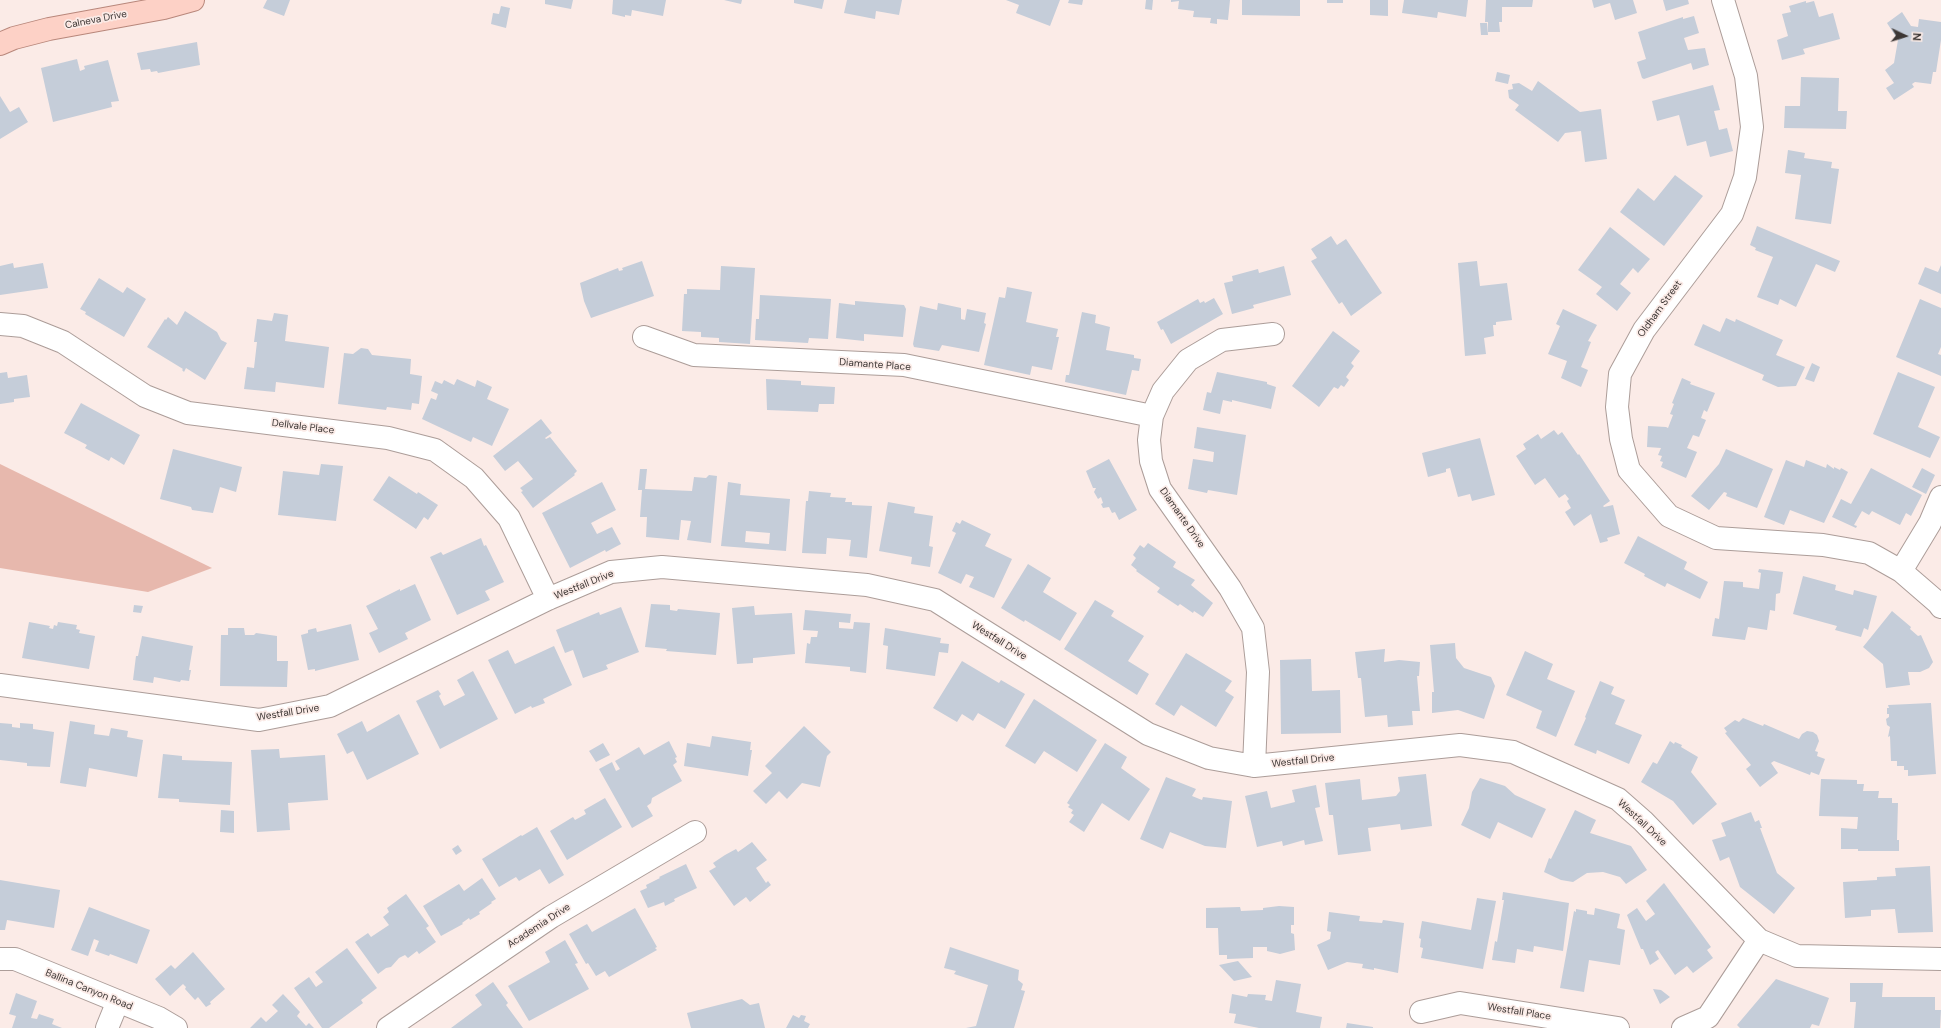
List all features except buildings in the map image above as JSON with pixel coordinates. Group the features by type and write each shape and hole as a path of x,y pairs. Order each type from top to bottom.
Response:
{"main road":[{"name":"Calneva Drive","path":"0,44 14,38 49,29 164,8 194,0"}],"street":[{"name":"Oldham Street","path":"1723,0 1746,76 1752,127 1746,177 1732,214 1644,330 1620,374 1617,407 1621,439 1629,470 1669,516 1716,538 1824,545 1869,554 1902,571 1941,607"},
{"name":"Dellvale Place","path":"0,324 24,326 62,342 145,396 188,413 388,438 435,450 474,478 509,518 548,599"},
{"name":"Diamante Drive","path":"1254,766 1258,672 1253,628 1230,588 1160,489 1151,461 1149,440 1152,416 1163,391 1188,360 1222,340 1273,334"},
{"name":"Diamante Place","path":"644,337 694,355 904,365 1152,416"},
{"path":"1902,571 1930,523 1941,497"},
{"name":"Westfall Drive","path":"0,685 259,720 330,706 548,599 611,572 662,567 867,585 935,600 1148,734 1209,758 1254,766 1460,745 1513,752 1618,799 1643,821 1759,940 1797,956 1941,959"},
{"name":"Academia Drive","path":"388,1028 551,917 695,832"},
{"path":"1683,1028 1708,1017 1759,940"},
{"name":"Ballina Canyon Road","path":"0,959 15,959 159,1018 176,1028"},
{"path":"107,1028 118,1001"},
{"name":"Westfall Place","path":"1421,1012 1460,1003 1618,1028"}],"shaded area":[{"path":"0,464 212,568 148,592 0,568"}]}
